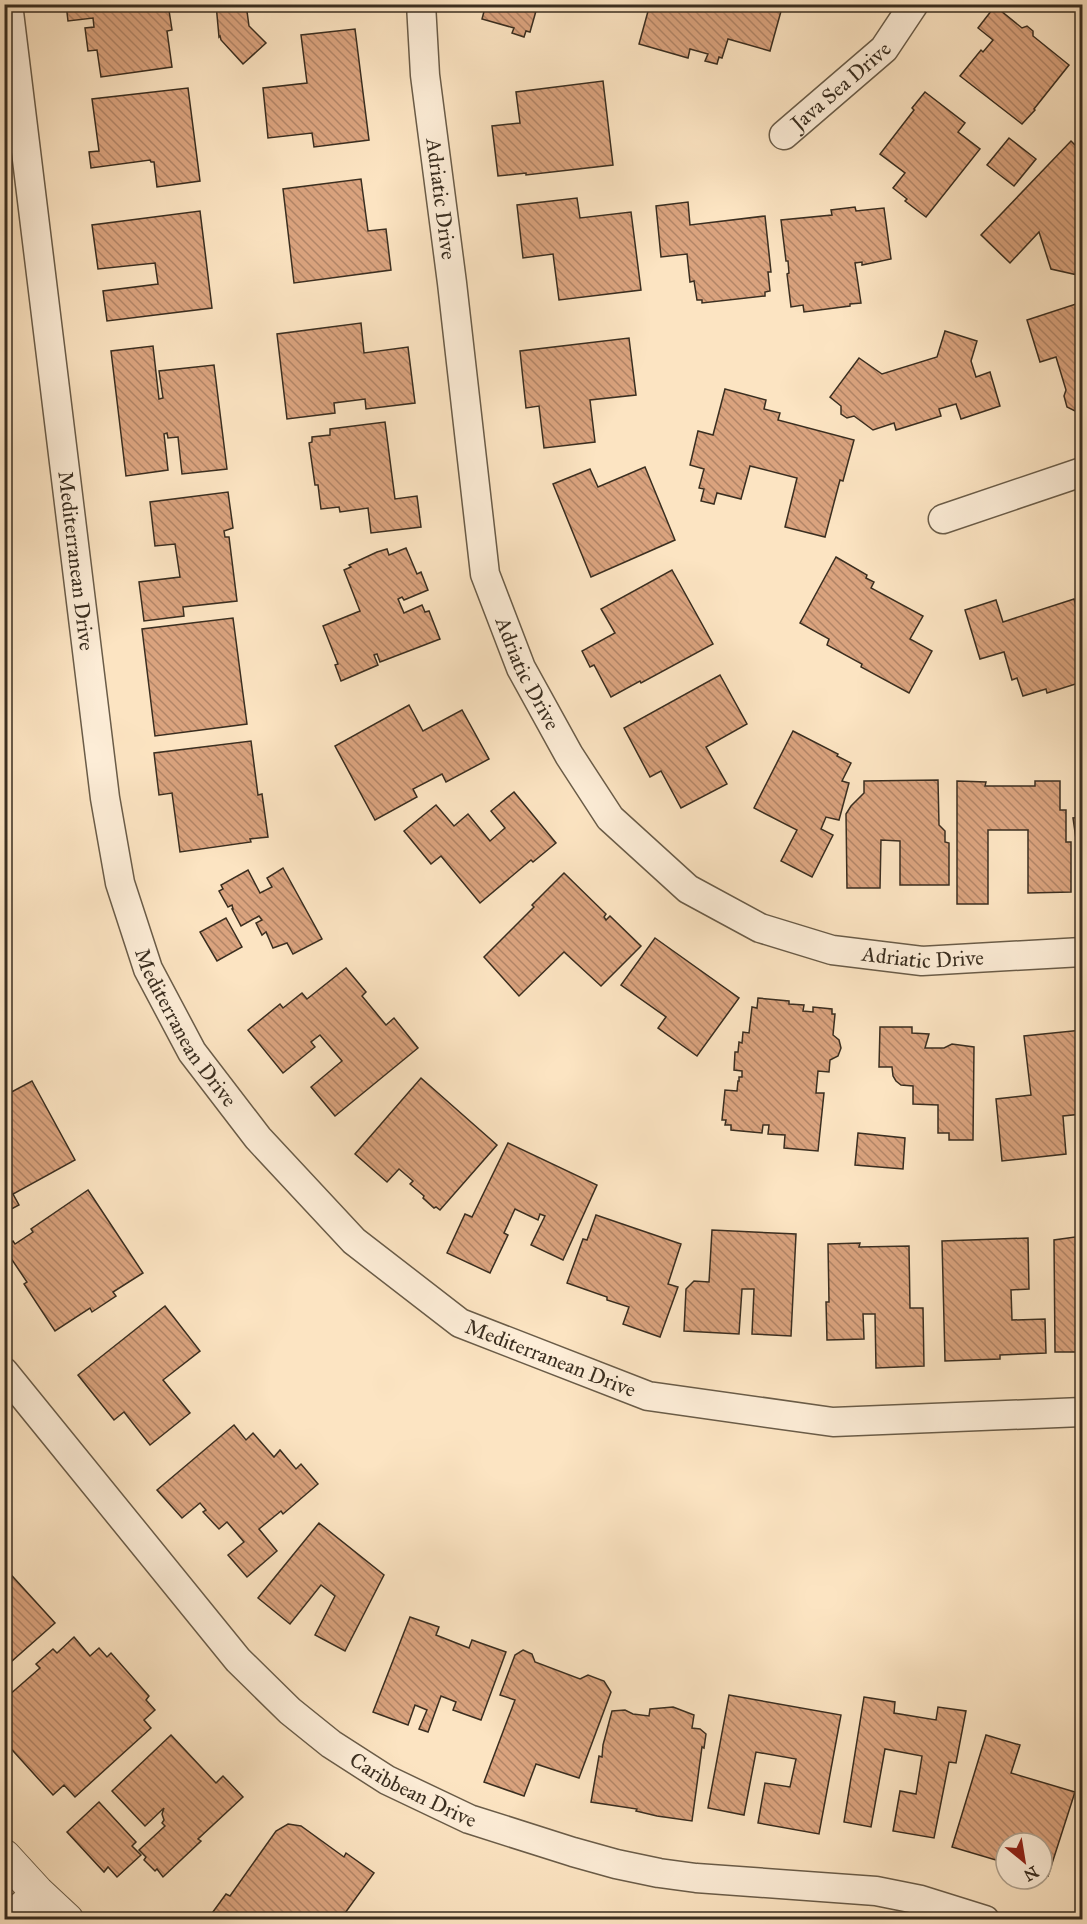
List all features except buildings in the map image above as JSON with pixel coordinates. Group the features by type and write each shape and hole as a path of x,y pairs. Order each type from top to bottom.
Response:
{"street":[{"name":"Mediterranean Drive","path":"8,4 105,798 120,883 148,969 192,1052 258,1138 354,1241 460,1323 648,1396 833,1422 1083,1412"},
{"name":"Adriatic Drive","path":"421,4 425,75 452,283 485,574 521,668 569,755 610,818 688,890 760,928 832,950 922,961 1083,951"},
{"name":"Java Sea Drive","path":"784,135 884,49 914,4"},
{"path":"943,519 1083,472"},
{"name":"Caribbean Drive","path":"4,1372 238,1660 290,1711 331,1744 387,1780 469,1819 616,1864 696,1878 876,1891 921,1900 985,1920"},
{"path":"4,1856 67,1920"},
{"path":"6,1920 37,1892"}]}
